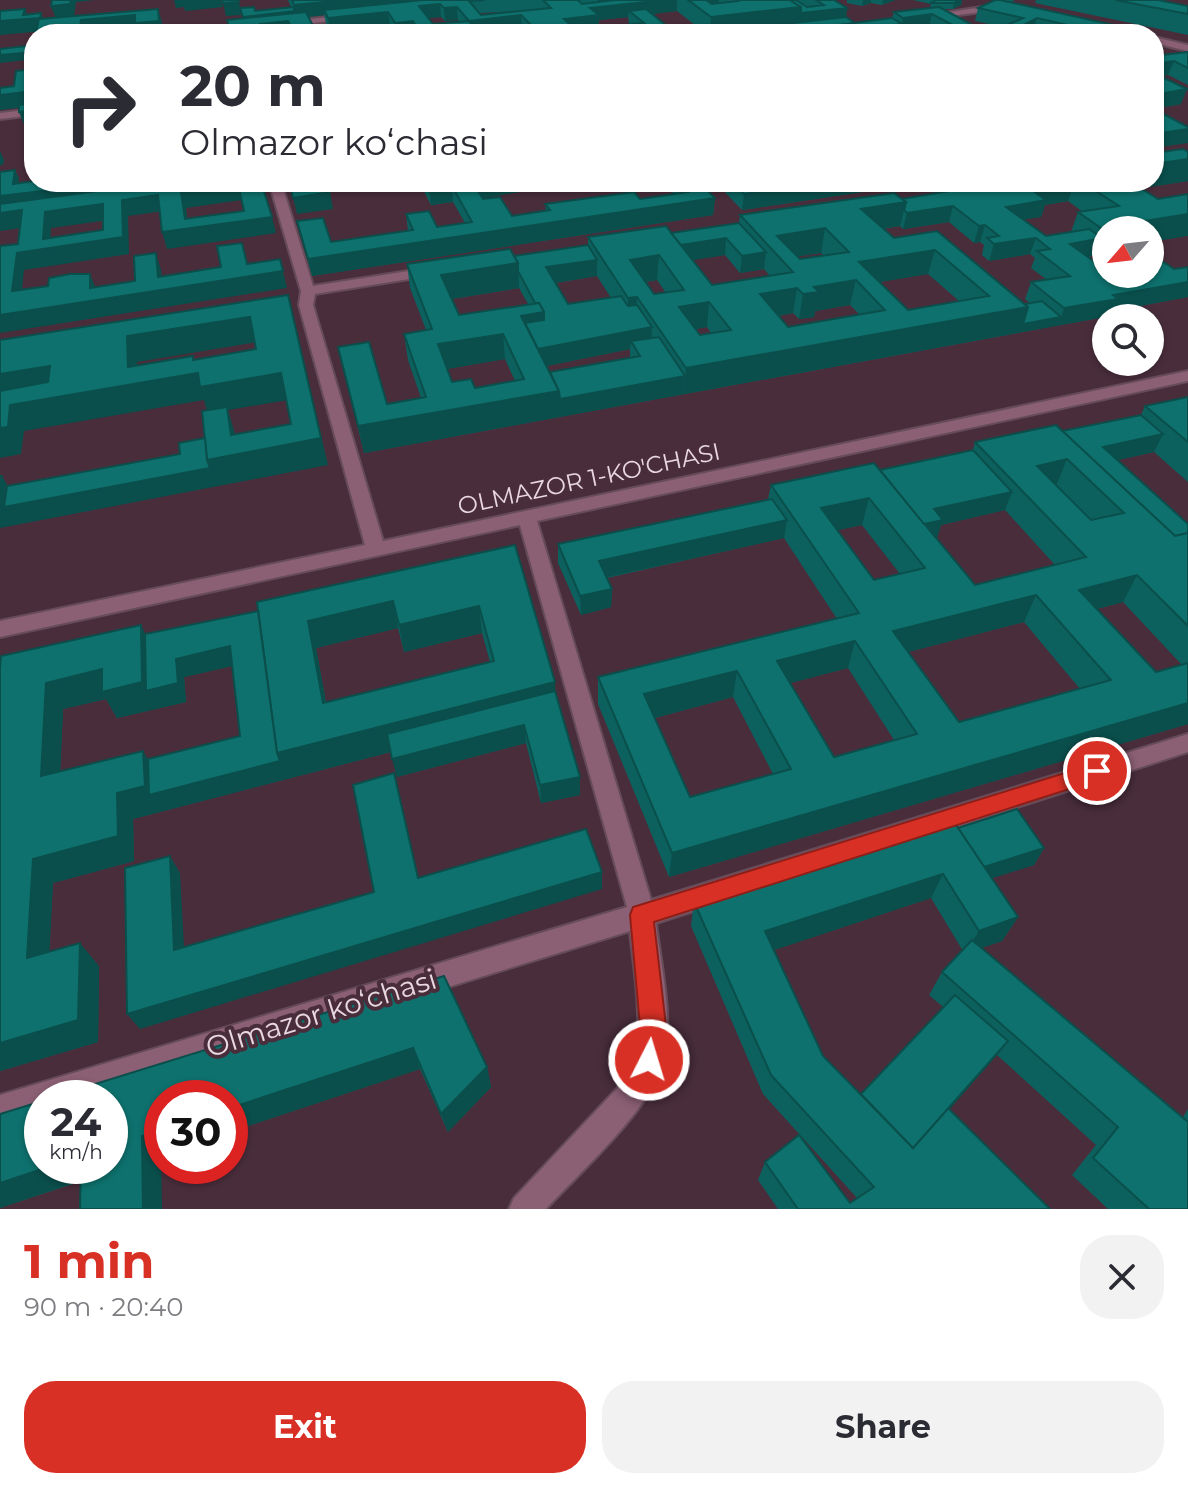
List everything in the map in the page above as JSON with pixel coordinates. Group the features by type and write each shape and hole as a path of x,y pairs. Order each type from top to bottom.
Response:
{"street":[{"path":"972,0 1017,10"},
{"path":"916,17 1002,7"},
{"path":"274,24 364,14"},
{"path":"318,19 320,24"},
{"path":"1164,42 1188,48"},
{"path":"0,116 24,113"},
{"path":"277,192 302,301 376,549"},
{"path":"302,301 446,269"},
{"name":"OLMAZOR 1-KO'CHASI","path":"0,629 1188,376"},
{"path":"525,1209 634,1091 649,1060 653,1026 642,915 527,517"},
{"name":"Olmazor koʻchasi","path":"0,1110 642,915 1188,743"}],"building":[{"path":"52,0 71,0 70,4 51,6"},
{"path":"222,0 238,0 239,2 223,3"},
{"path":"292,0 345,0 294,5"},
{"path":"423,0 485,0 469,1 481,15 551,8 543,0 578,0 582,4 664,0 590,8 599,15 564,19 569,24 530,24 521,15 469,21 457,7 444,8 440,4 419,6 433,24 415,24 413,21 395,23 388,12 328,18 324,10"},
{"path":"688,0 706,0 712,4 737,0 790,0 801,7 711,17"},
{"path":"790,0 807,7 824,5 816,0 834,0 847,8 801,13 801,7"},
{"path":"936,0 960,0 931,3"},
{"path":"1000,0 1109,24 1063,24 1037,18 1026,24 1009,24 1023,18 978,8"},
{"path":"1115,0 1158,0 1188,6 1188,14"},
{"path":"254,7 255,11 293,7 295,11 243,17 240,8"},
{"path":"939,7 970,24 951,24 932,14 903,18 894,12"},
{"path":"25,9 23,15 41,13 40,18 0,21 0,11"},
{"path":"158,9 159,21 135,23 135,15 81,20 80,24 38,24 39,19"},
{"path":"646,9 664,24 634,24 644,23 629,11"},
{"path":"306,12 312,24 290,24 288,21 228,24 227,20"},
{"path":"846,17 855,23 847,24 783,24"},
{"path":"892,18 902,24 854,24"},
{"path":"469,21 471,24 433,24"},
{"path":"24,46 24,53 0,55 0,49"},
{"path":"1188,52 1188,68 1174,61 1164,62 1164,55"},
{"path":"24,70 24,92 0,95 0,88 14,86 16,71"},
{"path":"1164,78 1187,89 1164,93"},
{"path":"1164,114 1188,127 1164,133"},
{"path":"1183,149 1188,152 1188,159 1164,163 1164,152"},
{"path":"15,170 13,184 24,182 24,192 34,192 0,196 0,172"},
{"path":"90,192 181,192 185,219 244,211 240,192 264,192 272,217 162,232 158,195 122,200 123,237 17,253 12,291 48,286 49,278 70,274 90,274 90,288 135,281 134,256 156,253 158,277 221,267 217,246 242,243 247,264 280,259 283,271 0,315 0,246 18,244 22,210 0,213 0,204","holes":["103,204 103,230 43,239 45,212"]},
{"path":"292,192 330,192 293,198"},
{"path":"455,192 479,192 483,199 500,197 512,216 550,210 545,204 634,192 640,199 688,192 709,192 715,198 308,259 297,221 323,218 331,242 413,230 406,214 429,211 437,227 472,222"},
{"path":"943,192 1034,192 1046,200 1006,207 1046,236 1092,231 1092,240 1070,244 1092,260 1092,288 1153,288 1113,295 1118,299 1064,308 1031,282 1070,276 1037,251 1050,249 1036,238 994,244 987,238 999,236 985,225 979,226 953,206 907,213 904,210 906,202 901,199"},
{"path":"1097,192 1147,192 1158,199 1188,194 1188,214 1164,218 1092,216 1092,222 1078,212 1119,206"},
{"path":"894,193 906,202 861,209 894,238 937,231 1028,307 686,368 637,297 628,298 588,237 666,226 712,285 793,272 740,215","holes":["825,228 849,252 800,259 777,236","935,250 989,296 908,310 859,262","659,255 684,290 654,294 630,260","856,280 885,310 788,327 760,294 797,288 803,294 819,292 814,287","709,302 731,330 700,335 679,307"]},
{"path":"739,223 766,252 742,256 726,238 681,245 671,233"},
{"path":"588,245 597,260 546,267 568,304 621,296 628,306 637,305 652,327 538,349 525,323 544,320 544,312 539,303 535,303 518,271 514,256"},
{"path":"510,249 518,263 441,275 459,315 539,303 544,312 521,316 559,391 358,426 338,347 369,342 387,404 426,397 404,334 432,329 407,264","holes":["503,334 524,379 475,388 471,379 452,382 438,344"]},
{"path":"1164,262 1174,269 1188,267 1188,282 1164,286"},
{"path":"288,295 321,438 207,460 202,411 227,407 231,435 291,424 281,373 200,387 198,373 10,405 8,427 0,428 0,391 48,382 50,366 0,374 0,340","holes":["250,317 256,349 128,367 127,336"]},
{"path":"1042,301 1061,317 1023,324 1028,307 1025,304"},
{"path":"659,337 685,376 560,399 550,372 640,356 631,341"},
{"path":"1188,397 1188,442 1145,406"},
{"path":"1141,415 1163,434 1103,447 1188,524 1188,533 1175,536 1062,431"},
{"path":"1056,425 1175,536 1188,533 1188,626 1137,575 1079,590 1156,672 1188,663 1188,703 672,853 598,677 859,613 771,485 874,463 975,585 1086,557 975,442","holes":["1067,459 1124,513 1091,520 1037,466","869,498 925,568 874,580 821,508","1036,595 1111,680 959,722 893,631","855,641 917,734 834,757 777,661","737,671 791,769 690,797 644,694"]},
{"path":"205,438 210,468 4,507 7,486 180,454 179,443"},
{"path":"973,450 1012,492 934,509 943,520 924,524 880,470"},
{"path":"772,499 787,520 599,561 612,589 580,596 558,544"},
{"path":"515,545 555,682 277,753 257,602","holes":["393,601 399,625 479,606 494,661 323,703 308,621"]},
{"path":"258,611 280,761 149,795 148,759 240,736 230,646 176,659 178,683 146,691 145,634"},
{"path":"141,625 142,682 102,692 102,669 46,683 41,776 143,751 145,786 117,793 118,836 33,859 27,958 80,943 78,1020 0,1043 1,656"},
{"path":"555,691 580,777 540,785 524,725 392,759 387,734"},
{"path":"394,773 418,878 586,829 602,872 127,1014 125,868 170,856 174,950 374,892 353,785"},
{"path":"1017,809 1044,848 984,867 958,828"},
{"path":"954,822 1018,917 979,931 943,874 765,931 823,1056 913,1148 948,1108 1050,1209 798,1209 765,1162 799,1135 850,1203 874,1187 771,1075 694,902"},
{"path":"972,940 1188,1122 1188,1209 1149,1209 1093,1158 1118,1127 942,972"},
{"path":"444,976 487,1067 441,1114 413,1048 248,1102 248,1080 144,1080 143,1209 80,1209 81,1184 128,1184 128,1080 108,1080"},
{"path":"955,995 1008,1041 913,1148 861,1094"},
{"path":"24,1107 24,1175 0,1183 0,1114"}],"route":[{"path":"649,1060 653,1026 642,915 1097,771"}]}
